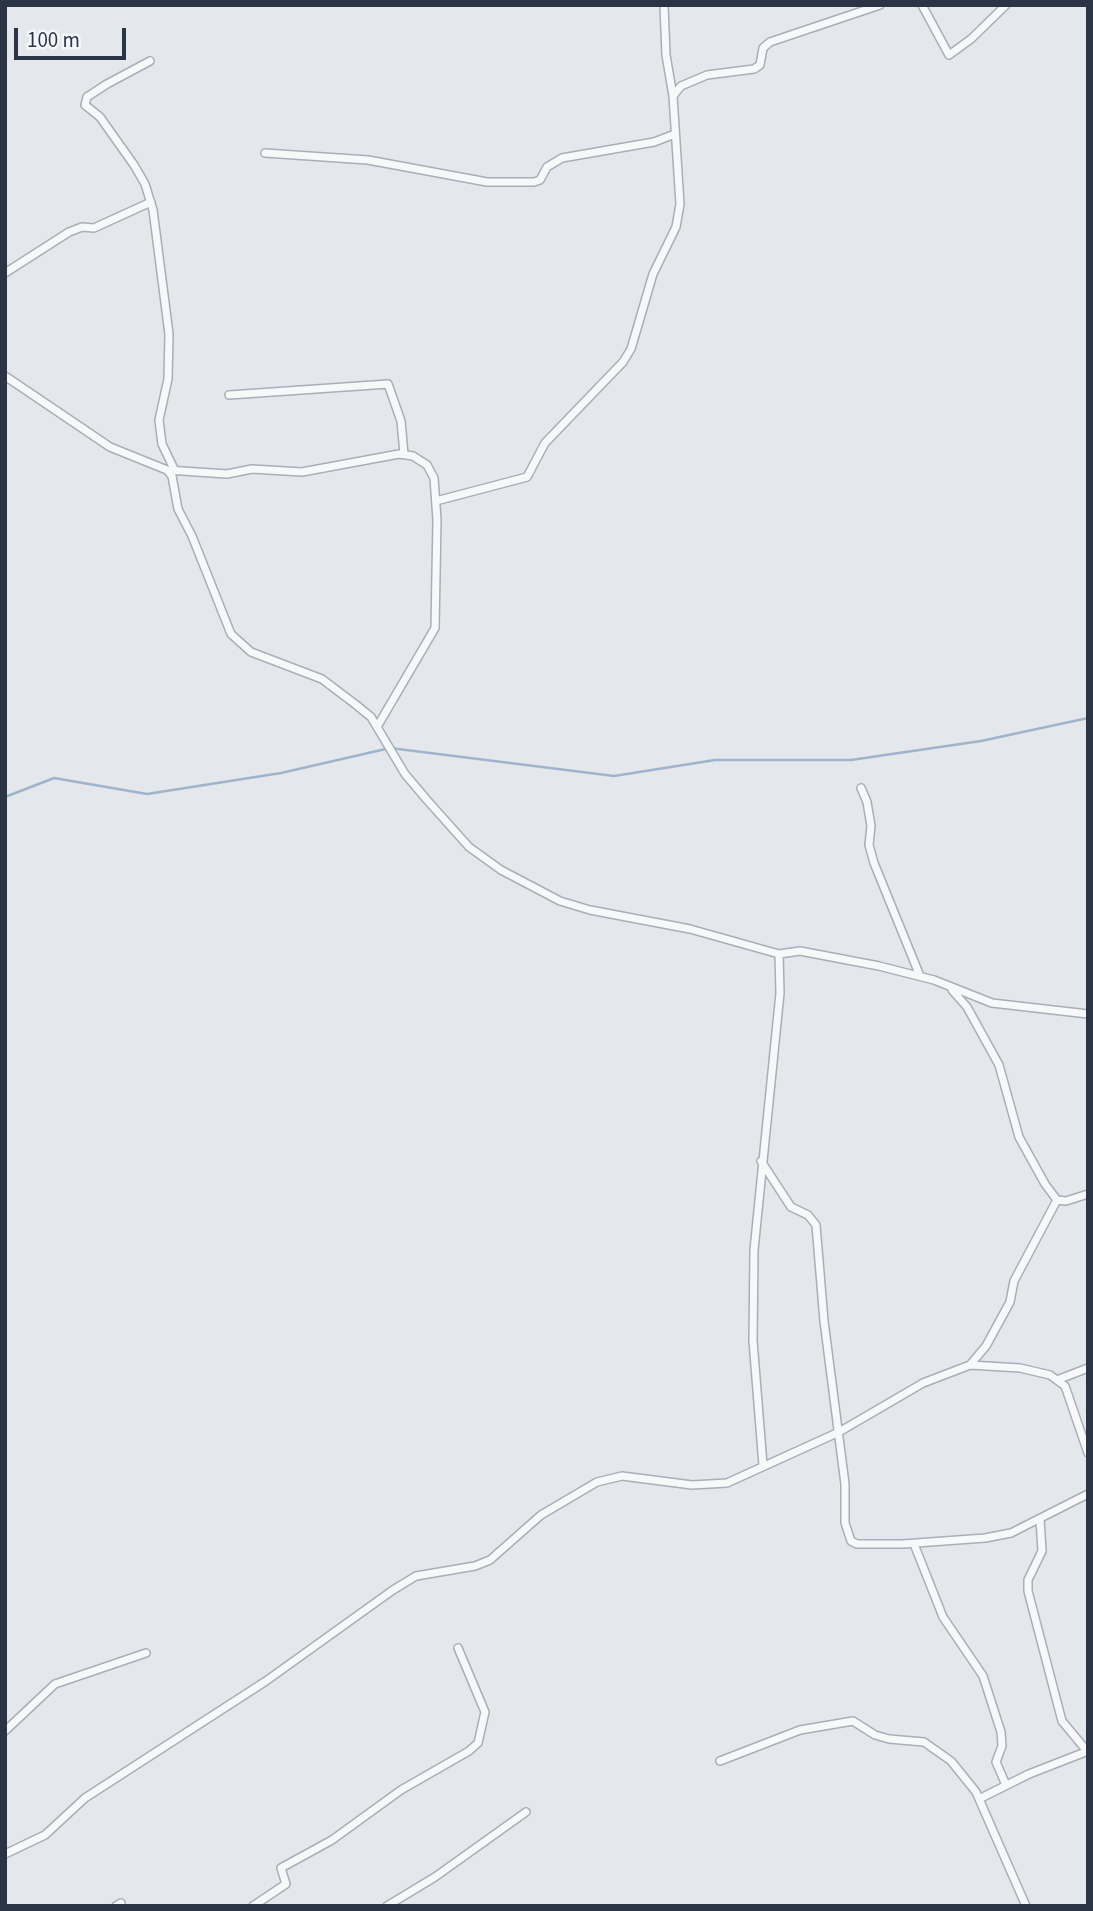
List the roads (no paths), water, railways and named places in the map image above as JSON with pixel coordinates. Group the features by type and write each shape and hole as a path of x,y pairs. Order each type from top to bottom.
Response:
{"street":[{"path":"436,501 527,477 545,443 623,362 631,349 653,274 676,227 681,178 666,55 664,5"},
{"path":"673,96 692,79 758,68 763,48 770,41 880,5"},
{"path":"922,5 949,55 971,39 1006,5"},
{"path":"150,61 107,84 88,97 85,105 100,117 134,165 151,202 169,334 168,379 159,420 162,444 171,469 178,509 192,536 231,634 251,652 322,679 355,704 377,727 405,774 469,847 530,887 560,901 590,910 690,929 779,954 800,951 920,976 992,1003 1088,1014"},
{"path":"265,153 368,160 487,182 534,182 540,180 547,167 562,158 654,142 675,134"},
{"path":"5,272 69,232 82,227 94,228 151,202"},
{"path":"5,376 110,447 171,469 215,474 252,470 288,473 329,469 363,459 404,454 427,466 434,478 436,501 435,628 377,727"},
{"path":"229,395 388,384 401,421 404,454"},
{"path":"861,788 871,825 871,854 920,976"},
{"path":"763,1465 753,1341 754,1250 780,993 779,954"},
{"path":"952,989 967,1007 999,1065 1019,1137 1045,1184 1057,1200 1066,1201 1088,1194"},
{"path":"761,1161 790,1207 808,1215 816,1225 824,1321 839,1432 845,1523 851,1541 856,1544 914,1544 1011,1533 1088,1494"},
{"path":"970,1365 986,1346 1010,1302 1014,1281 1057,1200"},
{"path":"5,1854 45,1835 85,1798 296,1661 393,1590 416,1576 475,1566 490,1560 541,1515 597,1482 622,1476 692,1485 717,1485 839,1432 923,1383 970,1365 1020,1368 1056,1380 1065,1386 1088,1453"},
{"path":"1056,1380 1088,1368"},
{"path":"979,1799 1087,1751 1062,1721 1028,1591 1028,1580 1042,1551 1041,1519"},
{"path":"914,1544 943,1617 984,1676 1001,1732 1002,1746 996,1762 1006,1786"},
{"path":"253,1906 285,1884 281,1868 332,1840 401,1790 469,1751 478,1743 485,1712 458,1648"},
{"path":"5,1731 55,1684 146,1653"},
{"path":"720,1761 800,1730 853,1721 882,1737 924,1741 951,1761 979,1799 1026,1906"},
{"path":"387,1906 435,1877 526,1812"}],"waterway":[{"path":"5,797 54,778 147,794 281,773 390,748 614,776 715,760 851,760 981,741 1088,718"}]}
